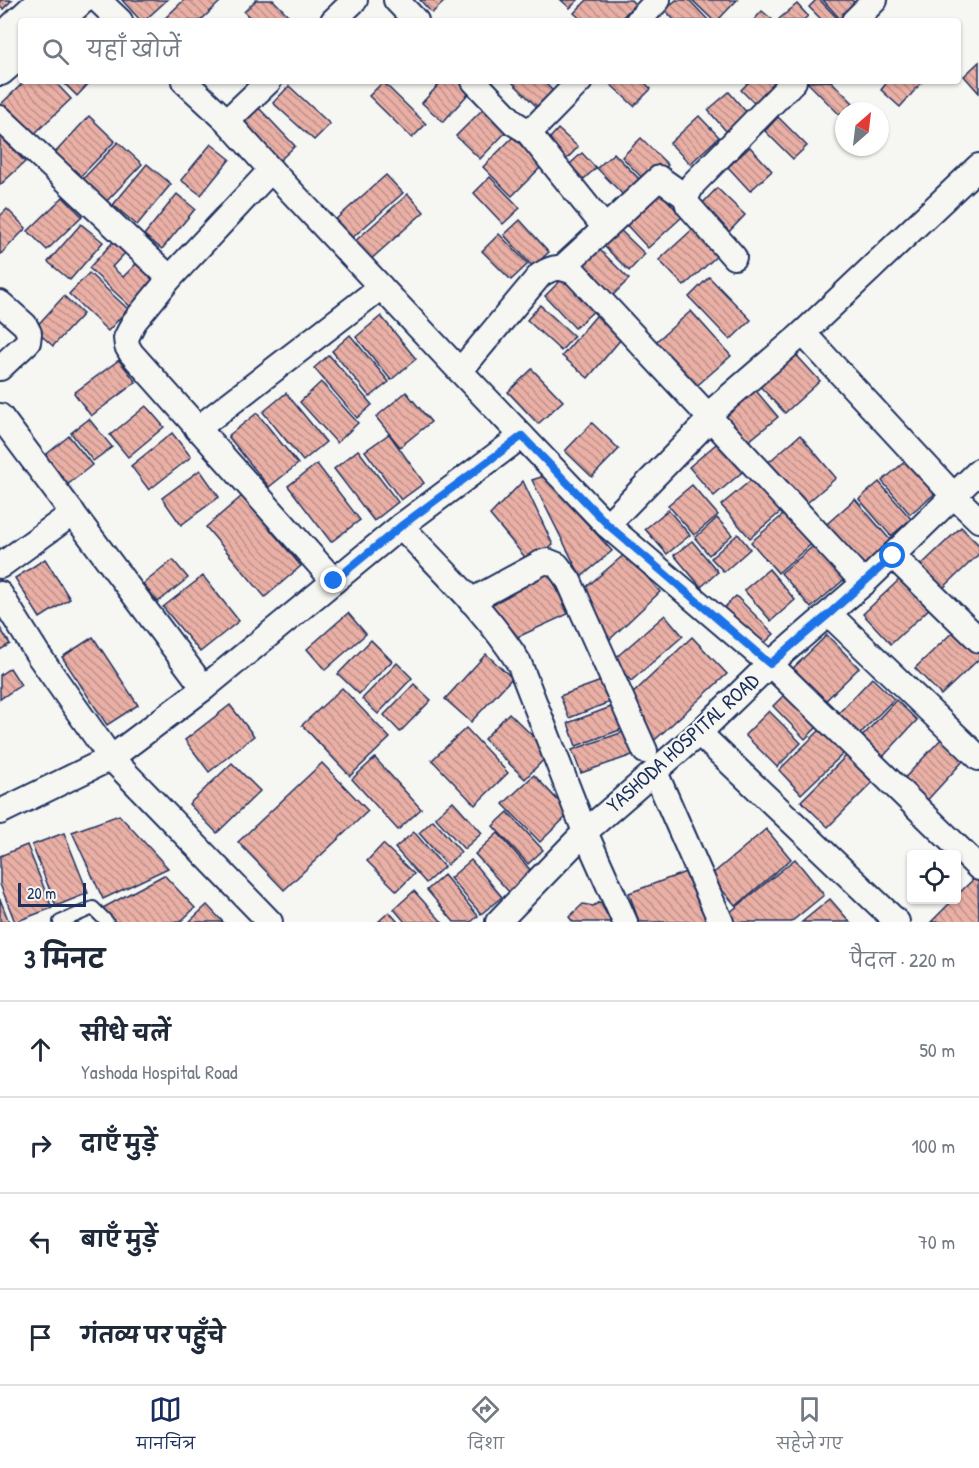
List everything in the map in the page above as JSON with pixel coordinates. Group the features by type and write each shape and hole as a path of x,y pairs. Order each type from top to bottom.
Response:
{"street":[{"path":"24,18 44,0"},
{"path":"59,18 80,0"},
{"path":"98,0 117,18"},
{"path":"336,18 355,0"},
{"path":"396,0 413,18"},
{"path":"641,18 658,0"},
{"path":"857,18 874,0"},
{"path":"0,41 18,24"},
{"path":"0,70 18,55"},
{"path":"187,84 227,121 460,371 608,525 770,664 979,868"},
{"path":"227,121 266,84"},
{"path":"477,84 514,123 527,131 605,228"},
{"path":"527,131 532,130 577,84"},
{"path":"686,197 693,184 791,84"},
{"path":"0,118 170,278"},
{"path":"608,525 710,419 716,408 803,333 979,166"},
{"path":"271,170 170,278 130,328 126,338 127,346 197,429 334,581"},
{"path":"563,267 659,178 686,197 688,205 734,257"},
{"path":"460,371 540,275 552,267 563,267 575,273 864,583"},
{"path":"197,429 381,287"},
{"path":"0,303 25,326 29,333 28,342 0,368"},
{"path":"803,333 979,520"},
{"path":"0,416 204,688"},
{"path":"0,812 111,758 204,688 401,526 522,436"},
{"name":"YASHODA HOSPITAL ROAD","path":"498,922 650,761 699,733 770,664 893,556 979,471"},
{"path":"0,566 73,513"},
{"path":"401,526 504,639 519,663 585,832 625,922"},
{"path":"893,556 979,640"},
{"path":"471,602 541,563 553,562 557,565 569,582 721,922"},
{"path":"0,594 39,656 111,758 270,922"},
{"path":"829,614 979,758"},
{"path":"699,733 897,922"}],"lane":[{"path":"60,922 93,908 107,922"}],"building":[{"path":"0,0 12,0 3,9"},
{"path":"122,0 167,0 147,18 138,18"},
{"path":"184,0 221,1 203,18 165,18"},
{"path":"256,0 273,0 291,18 250,18 244,12"},
{"path":"420,0 446,0 432,13"},
{"path":"561,0 578,0 570,8"},
{"path":"587,0 631,0 635,4 622,18 580,18 574,13"},
{"path":"676,0 689,0 706,18 672,18 665,10"},
{"path":"692,0 737,0 720,18 711,18"},
{"path":"816,0 820,0 837,18 820,18 809,7"},
{"path":"823,0 852,0 859,8 846,18 839,18"},
{"path":"797,4 808,16 806,18 780,18"},
{"path":"762,11 770,18 756,18"},
{"path":"979,62 979,93 964,76"},
{"path":"22,84 57,84 71,99 31,137 0,105"},
{"path":"65,84 88,84 77,96"},
{"path":"381,84 385,84 426,124 412,138 369,96"},
{"path":"439,84 477,84 443,122 422,103"},
{"path":"514,84 546,84 553,91 537,107"},
{"path":"610,84 646,84 651,89 634,106"},
{"path":"747,84 785,84 760,109 741,90"},
{"path":"809,84 834,84 852,102 835,102 835,110"},
{"path":"886,84 920,84 900,107 881,90"},
{"path":"289,86 330,124 314,140 273,103"},
{"path":"729,92 747,113 726,131 708,110"},
{"path":"258,107 295,146 277,163 240,125"},
{"path":"485,107 508,130 480,159 456,136"},
{"path":"89,116 115,141 77,180 52,156"},
{"path":"699,116 719,137 690,164 670,143"},
{"path":"778,117 807,146 793,159 765,131"},
{"path":"558,129 578,147 562,164 543,146"},
{"path":"0,136 25,162 0,185"},
{"path":"513,137 542,166 512,196 483,167"},
{"path":"641,138 668,165 648,184 622,157"},
{"path":"118,142 142,164 105,203 81,181"},
{"path":"211,144 230,159 201,195 181,180"},
{"path":"750,147 772,171 750,191 728,167"},
{"path":"582,153 596,168 575,187 561,172"},
{"path":"614,153 646,186 630,202 597,168"},
{"path":"147,164 171,184 137,225 113,205"},
{"path":"386,175 403,193 352,238 335,220"},
{"path":"490,177 520,208 503,224 474,193"},
{"path":"656,187 682,217 648,248 621,219"},
{"path":"717,188 745,215 724,237 696,210"},
{"path":"177,194 195,209 162,249 144,235"},
{"path":"408,194 424,212 369,261 353,243"},
{"path":"63,197 82,216 47,250 28,231"},
{"path":"7,209 26,228 0,255 0,216"},
{"path":"520,220 549,252 533,267 504,235"},
{"path":"81,224 103,242 70,280 48,262"},
{"path":"616,226 645,254 629,271 600,242"},
{"path":"695,227 719,254 684,286 659,260"},
{"path":"499,234 528,264 511,280 482,251"},
{"path":"113,242 125,253 112,267 123,277 138,262 160,282 134,310 89,268"},
{"path":"597,247 629,279 609,299 577,267"},
{"path":"89,273 128,309 108,331 69,294"},
{"path":"565,276 596,309 575,328 545,296"},
{"path":"709,277 751,320 730,340 689,297"},
{"path":"64,296 83,314 53,346 34,329"},
{"path":"540,305 574,336 561,351 527,320"},
{"path":"601,310 627,332 588,378 562,356"},
{"path":"691,311 731,356 692,390 652,345"},
{"path":"381,316 416,359 391,380 356,337"},
{"path":"350,335 389,382 370,397 332,351"},
{"path":"790,348 820,381 785,413 755,381"},
{"path":"329,355 372,405 357,418 314,368"},
{"path":"119,360 136,382 91,416 74,393"},
{"path":"532,369 563,401 538,424 508,392"},
{"path":"321,382 358,423 337,443 300,402"},
{"path":"752,386 778,417 743,446 717,415"},
{"path":"406,392 431,422 400,447 376,417"},
{"path":"286,393 326,442 303,461 263,412"},
{"path":"146,406 164,427 128,457 110,435"},
{"path":"257,413 298,464 269,487 228,436"},
{"path":"89,419 112,447 93,461 71,433"},
{"path":"592,423 619,449 592,477 565,451"},
{"path":"172,433 191,457 149,490 131,466"},
{"path":"389,434 424,483 401,500 365,451"},
{"path":"800,435 836,478 800,509 764,466"},
{"path":"69,436 92,465 66,486 43,457"},
{"path":"722,439 747,468 714,496 689,467"},
{"path":"358,450 398,502 374,521 334,469"},
{"path":"908,459 937,492 910,514 882,481"},
{"path":"317,464 360,520 331,542 288,486"},
{"path":"200,470 219,497 181,525 162,498"},
{"path":"544,476 612,551 581,577 532,480"},
{"path":"756,476 784,509 750,538 721,505"},
{"path":"523,481 553,545 529,562 490,515"},
{"path":"879,482 911,519 891,536 859,499"},
{"path":"692,485 718,515 694,535 668,505"},
{"path":"242,496 301,566 265,597 206,527"},
{"path":"855,499 891,541 856,572 820,530"},
{"path":"668,510 690,535 667,554 645,529"},
{"path":"789,510 815,541 778,573 751,542"},
{"path":"717,518 732,535 709,555 695,538"},
{"path":"961,527 979,545 979,554 940,591 918,568"},
{"path":"738,534 750,549 724,572 711,558"},
{"path":"692,541 718,572 701,587 674,555"},
{"path":"817,543 847,577 811,608 781,573"},
{"path":"626,553 660,592 607,642 583,590"},
{"path":"45,559 70,599 40,618 15,578"},
{"path":"173,560 188,578 158,602 143,584"},
{"path":"546,565 568,614 509,641 483,601"},
{"path":"769,569 795,600 771,621 744,590"},
{"path":"203,576 239,621 200,652 163,607"},
{"path":"902,577 930,608 891,644 863,614"},
{"path":"736,596 774,634 757,650 719,613"},
{"path":"348,613 366,634 325,670 307,649"},
{"path":"665,615 683,636 631,681 613,660"},
{"path":"958,627 979,649 979,659 941,695 915,668"},
{"path":"0,628 10,644 0,650"},
{"path":"827,635 859,668 817,709 785,676"},
{"path":"93,637 138,705 107,725 62,657"},
{"path":"692,637 727,674 646,748 626,700"},
{"path":"371,640 392,661 359,694 338,674"},
{"path":"486,654 512,678 471,722 445,699"},
{"path":"397,663 412,678 378,714 362,699"},
{"path":"10,668 21,685 0,699 0,675"},
{"path":"612,677 620,698 569,718 560,696"},
{"path":"872,678 894,699 854,740 833,719"},
{"path":"414,684 431,700 400,732 384,715"},
{"path":"342,688 390,738 350,776 302,725"},
{"path":"789,690 821,723 805,739 773,706"},
{"path":"896,700 917,720 880,760 859,740"},
{"path":"619,704 628,727 576,746 568,723"},
{"path":"230,705 254,736 209,772 185,740"},
{"path":"769,711 801,743 777,767 745,735"},
{"path":"509,713 550,753 525,779 484,739"},
{"path":"466,728 508,773 475,805 432,760"},
{"path":"822,728 845,752 801,794 779,770"},
{"path":"632,729 641,752 581,773 572,750"},
{"path":"941,739 964,760 922,806 899,784"},
{"path":"848,754 875,780 828,827 801,801"},
{"path":"375,758 421,809 398,830 352,779"},
{"path":"232,763 260,791 217,833 189,804"},
{"path":"322,763 368,811 284,890 238,842"},
{"path":"534,775 570,813 540,842 503,804"},
{"path":"453,801 482,833 464,849 435,817"},
{"path":"508,812 543,850 528,864 493,826"},
{"path":"119,815 168,868 103,899 72,832"},
{"path":"433,820 461,852 447,865 419,833"},
{"path":"766,829 791,859 736,906 710,876"},
{"path":"414,832 444,867 426,883 395,848"},
{"path":"64,833 88,893 56,906 32,845"},
{"path":"498,833 533,873 510,893 475,854"},
{"path":"383,844 414,874 397,891 367,861"},
{"path":"27,845 52,908 15,922 0,884 0,856"},
{"path":"795,859 824,895 791,922 727,922 723,918"},
{"path":"471,860 502,897 481,914 450,878"},
{"path":"694,869 712,918 699,922 639,922 629,893"},
{"path":"164,875 195,908 180,922 114,922 101,909"},
{"path":"444,875 478,916 471,922 454,922 427,890"},
{"path":"978,875 979,922 931,922 949,904 961,904 961,891"},
{"path":"414,891 442,922 405,922 394,909"},
{"path":"0,899 9,922 0,922"},
{"path":"830,899 850,922 802,922"},
{"path":"600,902 611,922 573,922 569,917 583,904 593,906"},
{"path":"207,905 223,922 189,922"},
{"path":"389,912 398,922 378,922"}],"route":[{"path":"334,581 401,526 522,436 608,525 770,664 893,556"}]}
